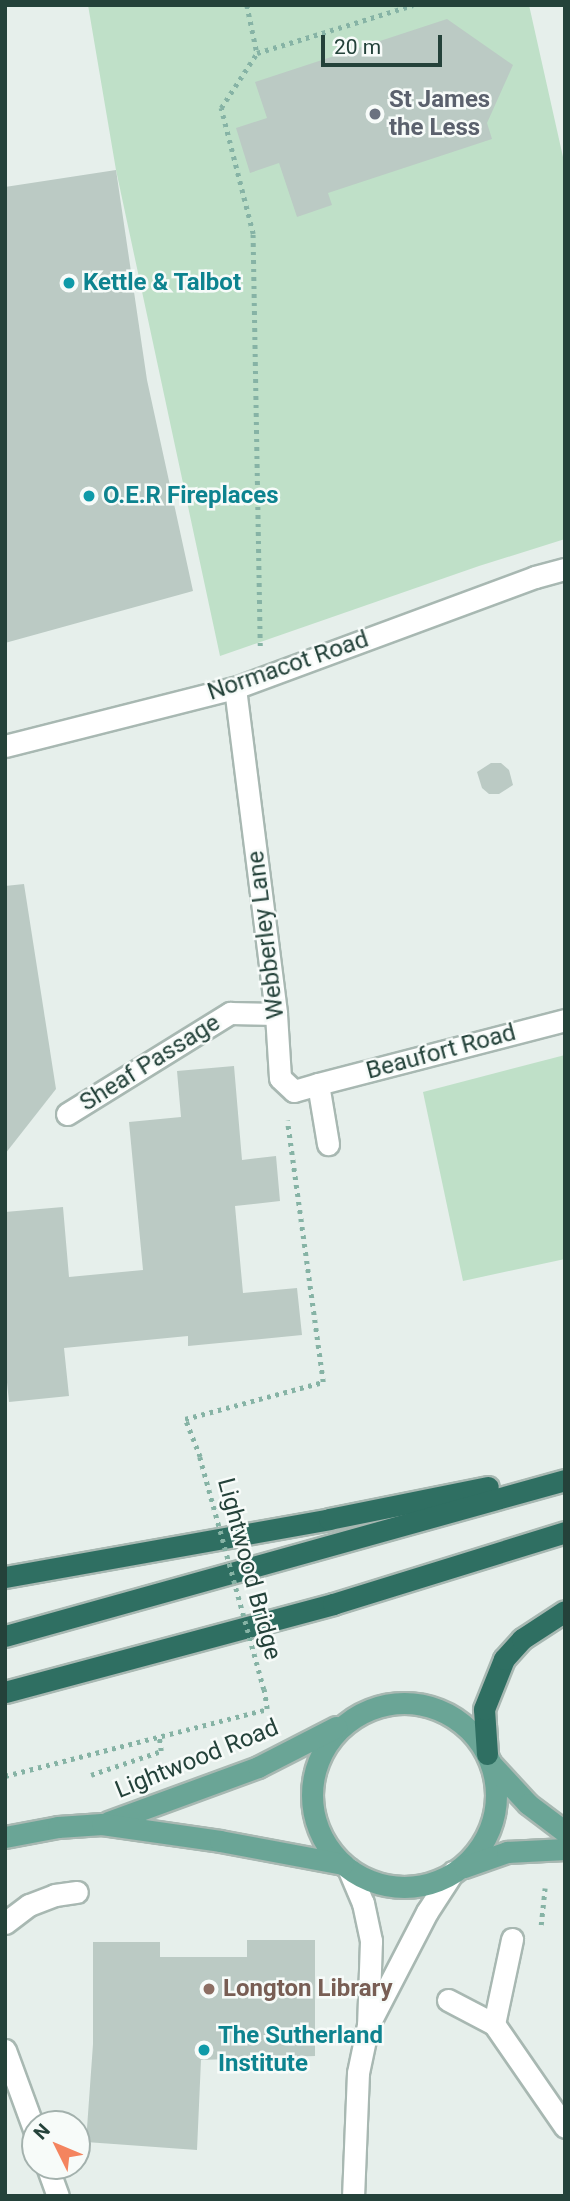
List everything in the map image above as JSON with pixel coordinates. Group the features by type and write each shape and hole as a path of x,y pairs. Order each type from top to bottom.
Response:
{"highway":[{"path":"5,1577 329,1519 565,1471"},
{"path":"5,1636 565,1480"},
{"path":"5,1692 55,1681 333,1604 565,1532"},
{"path":"489,1759 484,1709 504,1659 522,1639 565,1611"}],"main road":[{"path":"565,1832 528,1804 489,1759 468,1729 455,1718 424,1704 389,1704 372,1708 348,1721 326,1745 314,1773 312,1802 317,1826 327,1847 345,1866 377,1883 402,1887 428,1884 456,1870 507,1852 565,1850"},
{"name":"Lightwood Road","path":"102,1824 258,1767 348,1721"},
{"path":"456,1870 483,1842 493,1817 496,1791 489,1759"},
{"name":"Lightwood Road","path":"5,1837 58,1827 102,1824 220,1841 345,1866"}],"street":[{"name":"Normacot Road","path":"5,746 235,688 535,577 565,569"},
{"name":"Webberley Lane","path":"235,688 276,1014 280,1078"},
{"name":"Sheaf Passage","path":"66,1114 230,1013 276,1014"},
{"name":"Beaufort Road","path":"318,1084 565,1020"},
{"path":"280,1078 293,1091 318,1084 328,1144"},
{"path":"345,1866 363,1903 371,1941 368,2025 358,2073 353,2196"},
{"path":"368,2025 427,1912 456,1870"},
{"path":"5,1923 29,1905 55,1895 77,1892"},
{"path":"494,2024 512,1939"},
{"path":"448,2000 494,2024 565,2127"},
{"path":"5,2050 27,2110"}],"path":[{"path":"247,5 257,53"},
{"path":"264,678 258,633 253,234 221,108 257,53 413,5"},
{"name":"Lightwood Bridge","path":"159,1736 267,1709 264,1689 200,1457 185,1419 323,1382 280,1078"},
{"path":"5,1776 159,1736 161,1751 91,1775"}],"green space":[{"path":"88,5 529,5 565,166 565,539 220,656 116,170"},
{"path":"565,1055 565,1259 463,1281 423,1092"}],"building":[{"name":"St James the Less","path":"447,19 513,65 487,123 492,139 328,193 332,205 297,217 279,163 250,173 236,128 267,118 255,82"},
{"path":"116,170 147,380 193,591 5,643 5,187"},
{"path":"491,763 501,763 509,770 513,785 499,794 489,794 482,788 477,772"},
{"path":"24,884 56,1089 5,1154 5,886"},
{"path":"234,1066 242,1160 276,1156 280,1201 235,1206 243,1293 297,1288 302,1335 188,1346 188,1336 64,1348 69,1396 9,1402 5,1363 5,1212 63,1207 69,1277 143,1270 129,1122 181,1117 177,1071"},
{"name":"The Sutherland Institute","path":"247,1940 315,1940 315,2056 201,2060 197,2150 91,2142 91,2110 88,2110 93,2044 93,1942 160,1942 160,1957 247,1957"}],"place":[{"name":"St James the Less","path":"375,114"},
{"name":"Kettle & Talbot","path":"69,283"},
{"name":"O.E.R Fireplaces","path":"89,496"},
{"name":"Longton Library","path":"209,1989"},
{"name":"The Sutherland Institute","path":"204,2050"}]}
